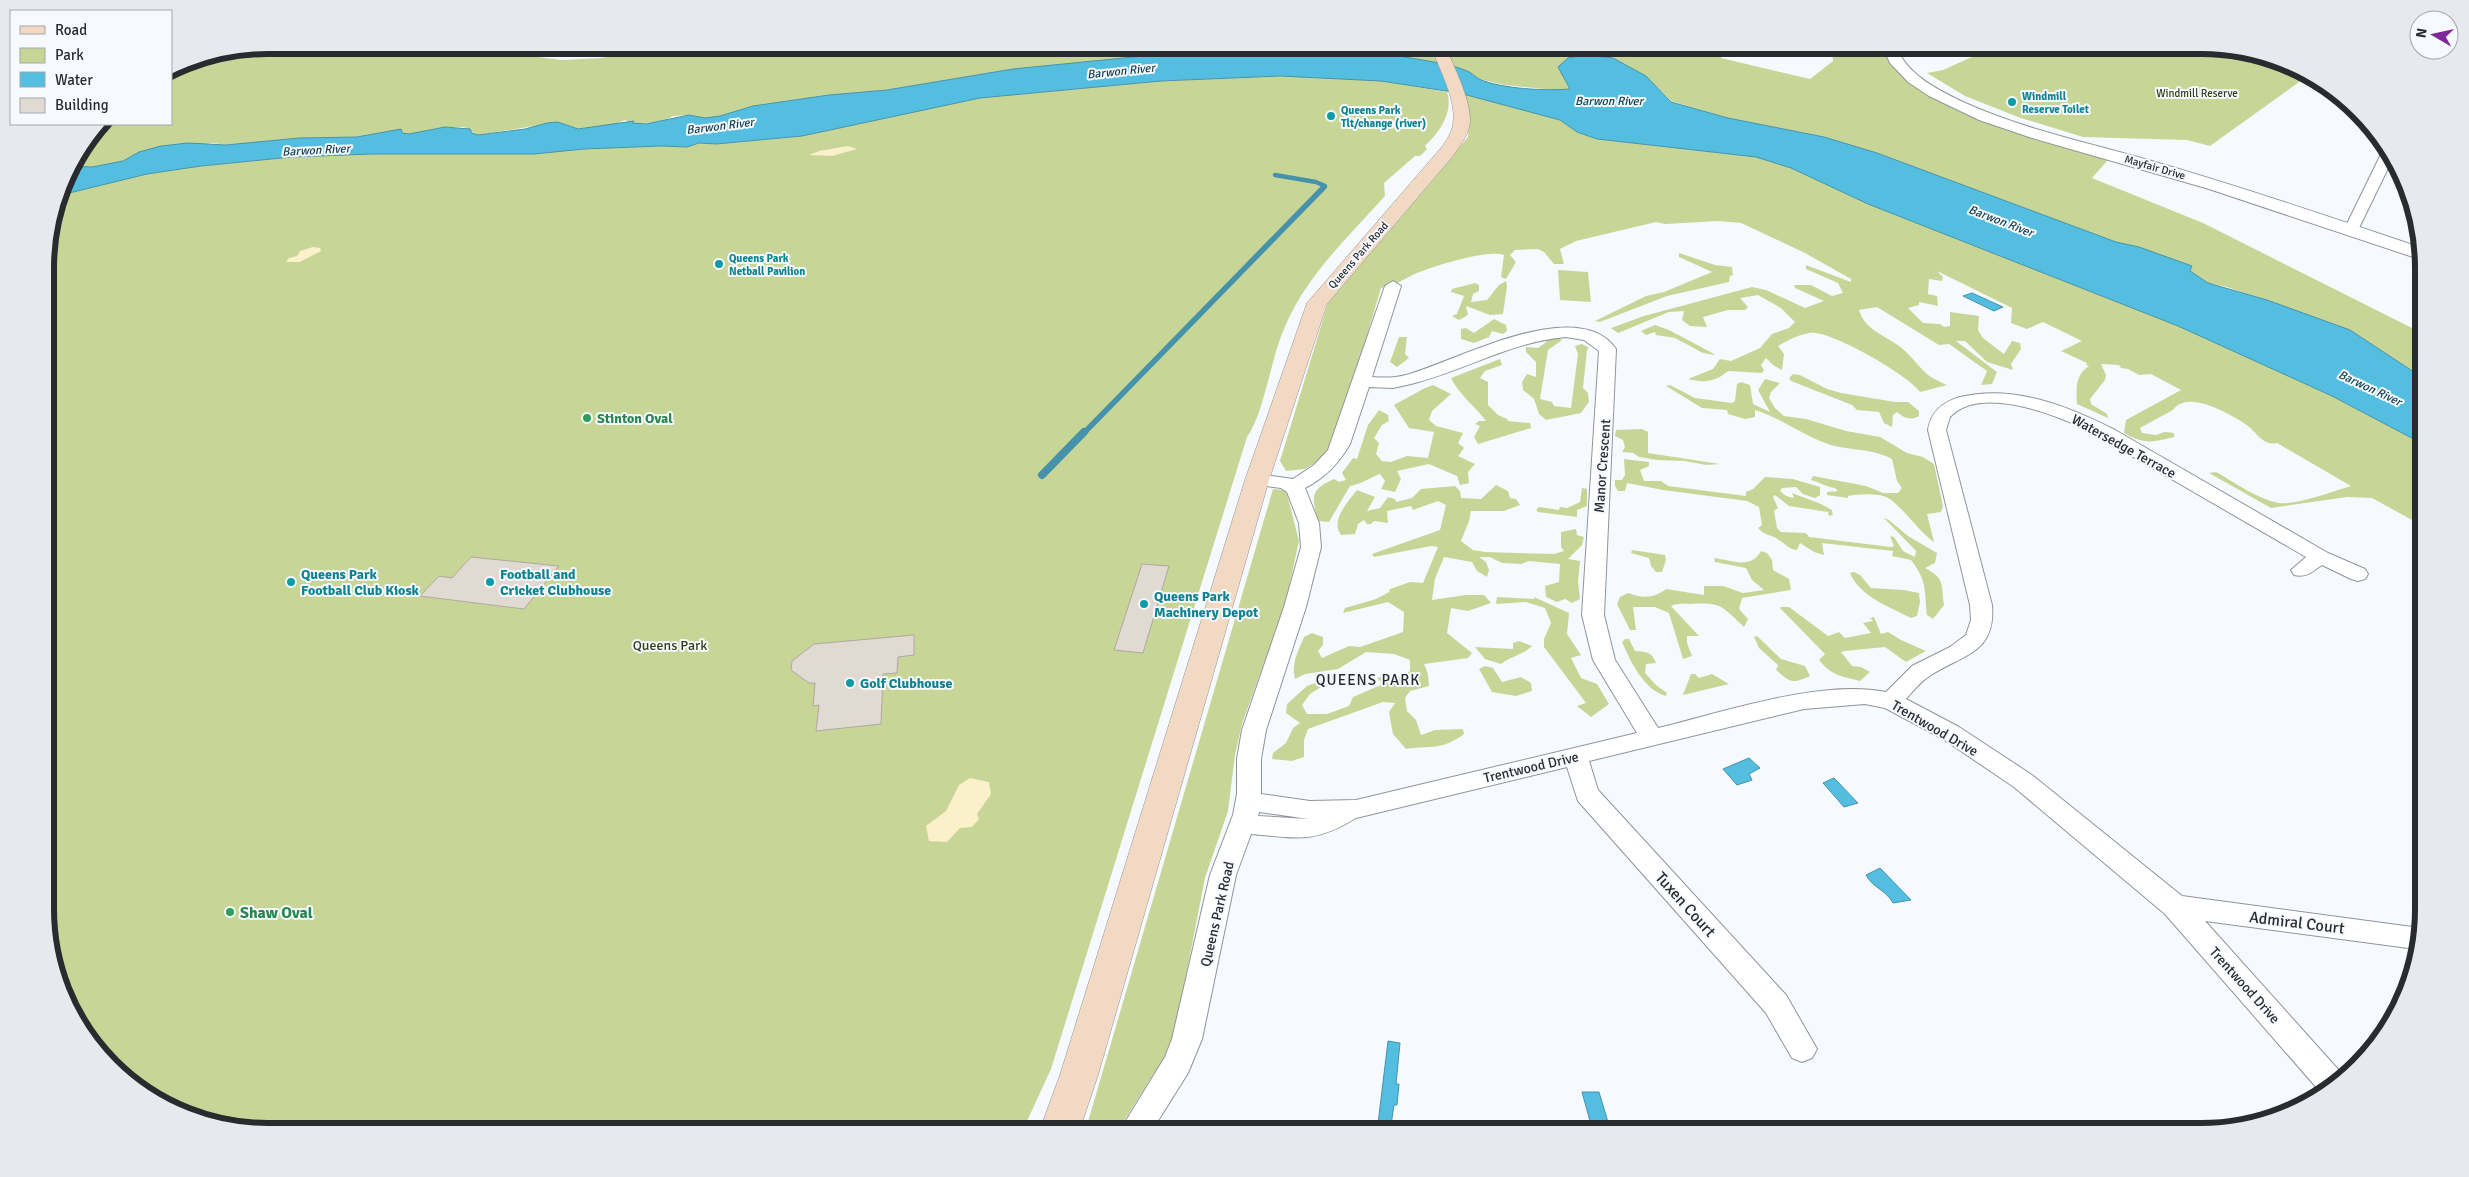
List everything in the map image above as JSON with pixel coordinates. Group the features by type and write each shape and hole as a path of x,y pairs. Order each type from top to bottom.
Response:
{"main road":[{"name":"Queens Park Road","path":"1062,1123 1087,1047 1257,480 1317,303 1447,152 1458,135 1462,122 1441,54"}],"street":[{"name":"Mayfair Drive","path":"1891,54 1907,73 1935,93 1995,119 2226,188 2415,251"},
{"path":"2352,230 2386,159"},
{"path":"1257,480 1293,486 1314,476 1333,458 1344,437 1393,286"},
{"name":"Manor Crescent","path":"1360,385 1408,386 1448,367 1531,335 1544,332 1583,335 1593,338 1608,349 1593,615 1604,660 1652,738"},
{"name":"Watersedge Terrace","path":"1891,701 1924,668 1963,650 1977,637 1982,624 1981,605 1937,430 1941,414 1955,404 1973,400 2004,399 2034,404 2065,413 2103,432 2320,558 2358,574"},
{"name":"Queens Park Road","path":"1140,1123 1177,1064 1187,1039 1223,875 1246,813 1249,759 1253,736 1295,607 1311,547 1309,523 1300,496 1293,486"},
{"path":"2301,570 2320,558"},
{"name":"Trentwood Drive","path":"1246,813 1309,828 1323,825 1356,809 1804,701 1865,696 1891,701 1951,734 2023,781 2084,829 2175,906 2329,1081"},
{"name":"Tuxen Court","path":"1576,757 1587,794 1776,1004 1802,1049"},
{"name":"Admiral Court","path":"2175,906 2413,937"}],"green space":[{"path":"254,54 515,54 562,60 601,58 622,54 1195,54 1013,69 887,90 829,95 753,106 720,116 705,118 689,115 673,116 666,120 636,125 625,120 613,125 578,129 558,122 478,135 464,127 445,127 409,134 401,133 400,130 357,137 299,138 226,145 213,143 139,152 123,161 92,167 79,166 98,137 109,125 172,125 172,76 212,61"},
{"path":"1387,54 1721,54 1721,58 1810,79 1833,61 1833,54 1886,54 1889,61 1934,98 2104,157 2107,161 2092,178 2203,223 2415,329 2415,373 2350,330 2227,287 2208,283 2190,271 2192,267 2139,247 2116,242 1877,153 1824,137 1728,118 1671,101 1646,76 1613,58 1586,55 1570,89 1555,90 1504,85 1479,79 1467,71"},
{"name":"Windmill Reserve","path":"1978,54 2215,54 2257,61 2303,79 2210,146 2187,140 2083,137 2018,117 1965,96 1927,73 1943,70"},
{"name":"Queens Park","path":"1280,76 1381,81 1447,92 1449,100 1444,122 1425,146 1427,149 1420,156 1415,156 1384,183 1385,196 1342,242 1315,275 1293,310 1279,341 1263,400 1253,427 1247,437 1051,1069 1026,1123 254,1123 212,1116 186,1107 161,1095 137,1079 116,1061 98,1040 82,1016 70,991 61,965 54,923 54,254 61,212 67,194 147,174 201,166 292,157 372,154 534,154 584,149 687,147 699,143 716,144 802,136 980,98 1161,81"},
{"path":"1459,93 1560,120 1577,132 1597,139 1756,157 1791,168 1868,204 2178,326 2332,396 2415,440 2415,522 2372,498 2347,497 2271,508 2209,473 2216,472 2255,494 2279,503 2305,500 2351,486 2277,443 2264,441 2242,422 2206,404 2188,402 2177,405 2171,411 2140,428 2142,433 2156,435 2165,432 2174,433 2174,437 2143,441 2131,437 2124,433 2126,420 2181,390 2151,374 2139,375 2128,369 2121,368 2119,365 2101,364 2106,375 2105,380 2090,399 2091,404 2107,414 2108,418 2077,404 2079,378 2089,366 2086,365 2087,363 2061,351 2082,341 2043,322 2027,329 2011,323 2012,308 1937,271 1943,277 1942,281 1929,279 1928,294 1937,296 1938,306 1919,302 1919,305 1908,308 1923,323 1940,324 1944,327 1950,326 1950,312 1979,316 1978,330 1983,338 2004,354 2012,341 2020,343 2021,349 2011,364 2013,370 1987,362 1965,341 1956,341 1997,372 1992,384 1981,385 1987,371 1949,344 1939,345 1877,307 1859,310 1867,324 1899,346 1927,374 1947,385 1920,392 1901,375 1868,355 1834,339 1810,333 1797,336 1778,346 1784,354 1782,370 1766,358 1761,365 1764,370 1762,373 1728,371 1710,381 1688,379 1713,369 1720,359 1731,361 1760,348 1772,334 1789,328 1795,322 1781,308 1758,295 1740,298 1748,307 1745,310 1728,310 1703,317 1707,327 1690,326 1682,320 1684,311 1669,312 1618,333 1611,328 1644,316 1752,287 1766,290 1805,308 1824,301 1795,288 1794,285 1811,285 1832,296 1843,293 1838,283 1806,269 1806,265 1851,282 1851,279 1805,253 1741,223 1718,221 1665,224 1656,222 1576,241 1560,249 1564,264 1554,264 1544,252 1538,249 1515,250 1510,255 1516,262 1506,279 1501,277 1504,255 1486,254 1436,266 1391,286 1381,288 1337,437 1321,459 1305,469 1286,471 1280,461 1328,303 1338,288 1468,137 1469,112"},
{"path":"1679,253 1715,265 1732,267 1733,275 1730,276 1729,282 1667,296 1600,322 1595,321 1646,296 1664,292 1712,272 1679,257"},
{"path":"1558,270 1588,272 1591,302 1560,300"},
{"path":"1506,281 1503,314 1490,315 1466,306 1468,315 1459,320 1452,316 1457,314 1464,296 1451,292 1452,289 1475,283 1479,285 1479,291 1473,294 1471,302 1487,300 1499,285"},
{"path":"1494,319 1506,325 1507,331 1503,334 1492,331 1489,337 1474,343 1461,339 1461,329 1466,328 1474,333"},
{"path":"1655,325 1669,330 1716,355 1703,353 1675,338 1656,335 1655,332 1646,335 1641,331"},
{"path":"1548,336 1556,336 1562,340 1548,350 1540,399 1552,402 1554,406 1571,408 1578,354 1575,346 1582,344 1589,348 1587,350 1583,388 1588,393 1589,402 1581,413 1546,420 1539,414 1534,399 1523,390 1522,382 1527,374 1536,377 1536,362 1526,352 1526,347 1538,348 1546,342"},
{"path":"1399,337 1407,337 1405,354 1409,358 1397,367 1390,362"},
{"path":"1500,359 1502,365 1485,371 1480,378 1488,382 1488,405 1498,415 1508,421 1530,423 1531,428 1478,444 1474,437 1480,426 1475,424 1479,421 1486,421 1458,390 1451,378"},
{"path":"1793,374 1800,375 1827,389 1841,393 1895,402 1908,402 1919,411 1919,416 1907,418 1897,412 1893,415 1892,427 1884,423 1879,412 1857,410 1852,405 1791,381 1789,378"},
{"path":"1765,379 1780,383 1771,392 1769,398 1775,408 1784,416 1806,419 1846,431 1880,437 1907,453 1923,457 1934,464 1943,506 1941,512 1927,514 1934,542 1888,498 1863,494 1848,496 1848,498 1827,495 1827,492 1838,491 1835,488 1811,480 1813,476 1866,486 1883,493 1898,493 1902,488 1897,481 1892,459 1877,453 1828,444 1774,417 1755,410 1755,417 1745,419 1728,414 1727,410 1702,408 1666,386 1670,385 1695,398 1732,403 1735,401 1737,384 1741,382 1750,385 1753,404 1770,412 1758,390"},
{"path":"1433,385 1451,394 1432,411 1429,420 1436,426 1463,433 1458,443 1464,448 1458,456 1475,464 1468,472 1469,483 1460,485 1457,476 1429,464 1397,471 1401,479 1395,492 1381,489 1385,481 1380,474 1350,486 1329,522 1318,521 1314,506 1316,491 1334,479 1339,482 1346,480 1342,473 1353,458 1357,459 1368,425 1379,410 1388,415 1389,421 1382,425 1374,438 1379,443 1376,454 1382,461 1391,462 1407,456 1428,458 1434,432 1409,428 1394,405"},
{"path":"1642,429 1648,432 1648,453 1720,464 1706,465 1685,461 1657,460 1622,452 1625,447 1623,440 1615,436 1616,430"},
{"path":"1624,459 1649,462 1649,466 1640,470 1644,481 1661,481 1668,486 1746,496 1746,492 1753,489 1765,477 1793,479 1820,487 1820,495 1815,498 1803,494 1796,487 1782,488 1780,491 1786,496 1794,498 1792,493 1821,504 1832,510 1833,515 1829,516 1828,512 1789,506 1775,495 1773,497 1778,508 1774,511 1777,528 1781,532 1806,533 1809,537 1891,547 1894,546 1890,536 1894,537 1903,551 1915,557 1916,551 1884,518 1889,520 1908,536 1937,553 1935,563 1925,568 1939,579 1944,605 1933,619 1927,615 1923,581 1920,574 1911,560 1892,556 1893,551 1822,543 1824,555 1814,552 1800,543 1797,550 1758,528 1762,525 1759,507 1747,501 1663,490 1627,483 1625,491 1618,491 1615,486 1615,480 1622,480 1625,475"},
{"path":"1496,485 1508,491 1510,498 1516,499 1520,505 1504,511 1471,511 1461,541 1473,550 1485,552 1554,554 1564,551 1561,547 1561,532 1576,529 1577,535 1584,537 1582,545 1568,559 1580,561 1578,581 1580,599 1572,603 1565,599 1557,602 1546,597 1545,586 1559,582 1560,564 1529,561 1521,564 1502,563 1490,557 1479,557 1486,562 1489,570 1487,577 1477,571 1472,562 1444,557 1435,579 1432,600 1466,595 1484,595 1491,603 1468,611 1451,608 1447,633 1472,653 1468,658 1424,664 1428,674 1429,686 1410,691 1405,698 1407,711 1416,720 1421,735 1435,730 1463,729 1464,734 1442,745 1406,749 1393,734 1389,712 1395,703 1383,702 1308,729 1304,740 1304,757 1292,761 1272,759 1273,753 1286,743 1293,728 1300,723 1286,713 1287,704 1307,686 1318,682 1321,687 1310,694 1302,705 1307,714 1327,714 1349,706 1353,697 1383,684 1377,678 1386,675 1401,678 1410,671 1410,660 1394,654 1366,652 1338,669 1305,674 1295,679 1294,668 1297,652 1304,637 1312,633 1323,637 1323,645 1318,651 1322,658 1349,646 1360,647 1403,632 1404,612 1388,602 1343,613 1345,608 1376,599 1389,592 1390,589 1410,582 1423,583 1438,547 1431,546 1374,557 1372,554 1440,530 1446,505 1438,501 1413,510 1411,506 1387,511 1388,523 1374,521 1371,524 1367,524 1364,520 1358,524 1355,534 1341,535 1338,529 1339,517 1357,490 1375,497 1367,511 1380,508 1388,497 1395,499 1396,502 1412,498 1421,489 1455,486 1460,491 1461,498 1481,499"},
{"path":"1582,488 1587,489 1587,506 1577,510 1577,517 1538,512 1536,510 1539,507 1559,510 1560,507 1567,508 1580,502"},
{"path":"1273,489 1286,490 1299,541 1286,601 1242,724 1235,755 1228,811 1205,878 1173,1043 1123,1123 1088,1123"},
{"path":"1632,550 1665,555 1666,560 1662,572 1656,572 1651,566 1649,558 1631,553"},
{"path":"1761,551 1767,553 1772,560 1773,570 1789,579 1791,590 1742,598 1739,609 1748,619 1744,627 1726,610 1716,605 1676,604 1671,606 1699,636 1687,636 1687,643 1692,656 1683,659 1669,613 1655,607 1633,607 1636,630 1630,630 1617,604 1620,597 1628,593 1647,597 1657,595 1666,589 1704,595 1704,586 1723,586 1743,593 1764,590 1752,580 1746,568 1715,562 1714,558 1746,562 1757,557"},
{"path":"1854,572 1860,575 1871,588 1919,593 1920,602 1917,616 1911,618 1868,595 1861,589 1850,573"},
{"path":"1497,597 1534,599 1534,597 1569,613 1567,634 1581,655 1571,658 1581,678 1597,684 1609,704 1591,717 1577,706 1586,703 1544,647 1544,639 1551,623 1545,608 1526,602 1496,604"},
{"path":"1781,607 1789,607 1828,636 1839,632 1845,638 1871,633 1863,623 1873,621 1870,618 1874,617 1881,634 1888,632 1926,651 1906,662 1885,647 1841,652 1852,666 1861,667 1870,672 1860,681 1842,676 1828,669 1819,660 1825,654"},
{"path":"1757,636 1781,659 1805,666 1810,676 1795,681 1785,678 1776,670 1778,665 1759,648 1754,637"},
{"path":"1625,639 1629,639 1635,651 1646,652 1653,657 1656,663 1646,664 1645,673 1667,693 1666,696 1644,681 1629,658 1622,642"},
{"path":"1519,641 1532,646 1501,664 1485,659 1475,647 1513,649 1513,643"},
{"path":"1485,666 1493,668 1502,682 1521,677 1531,683 1532,691 1516,696 1492,692 1479,669"},
{"path":"1691,674 1695,674 1699,678 1712,674 1729,684 1683,695"}],"sand":[{"path":"848,146 857,149 832,156 809,155 819,151"},
{"path":"313,247 320,248 321,251 300,262 286,262 289,258 297,256 300,251"},
{"path":"970,778 989,782 991,794 977,814 979,819 972,827 960,828 947,842 929,841 926,826 946,811 959,785"}],"water":[{"name":"Barwon River","path":"1164,54 1388,54 1460,68 1479,79 1499,85 1549,90 1570,89 1558,67 1568,58 1586,55 1613,58 1646,76 1671,102 1728,118 1824,137 1877,153 2116,242 2139,247 2192,266 2190,271 2208,283 2267,300 2350,330 2415,373 2415,440 2332,396 2178,326 1868,204 1791,168 1756,157 1597,139 1577,132 1560,120 1459,93 1381,81 1280,76 1161,81 980,98 802,136 716,144 699,143 687,147 661,146 584,149 534,154 372,154 292,157 201,166 147,174 67,194 79,166 92,167 123,161 139,152 161,146 188,143 226,145 299,138 357,137 401,129 402,133 409,134 445,127 470,129 472,133 478,135 525,129 558,122 578,129 634,121 632,123 646,124 689,115 705,118 720,116 753,106 829,95 887,90 1013,69"},
{"path":"1972,293 2003,307 1994,311 1963,296"},
{"path":"1749,758 1760,768 1749,774 1752,780 1737,785 1723,769"},
{"path":"1834,778 1858,803 1844,807 1823,783"},
{"path":"1880,868 1911,900 1893,903 1887,895 1872,883 1866,875"},
{"path":"1388,1041 1400,1043 1396,1084 1399,1084 1397,1105 1394,1105 1391,1123 1378,1123"},
{"path":"1582,1092 1599,1092 1608,1123 1591,1123"}],"building":[{"name":"Football and Cricket Clubhouse","path":"471,557 559,566 524,609 420,596 439,576 452,578"},
{"name":"Queens Park Machinery Depot","path":"1142,564 1169,566 1143,653 1114,650"},
{"name":"Golf Clubhouse","path":"914,635 914,655 898,657 897,673 883,674 881,724 816,731 819,705 813,706 815,683 809,683 791,670 792,661 814,644"}],"waterway":[{"path":"1275,175 1316,182 1324,187"},
{"path":"1083,434 1324,187"},
{"path":"1042,475 1084,432"}],"place":[{"name":"Windmill Reserve Toilet","path":"2012,102"},
{"name":"Queens Park Tlt/change (river)","path":"1331,116"},
{"name":"Queens Park Netball Pavilion","path":"719,264"},
{"name":"Stinton Oval","path":"587,418"},
{"name":"Queens Park Football Club Kiosk","path":"291,582"},
{"name":"Football and Cricket Clubhouse","path":"490,582"},
{"name":"Queens Park Machinery Depot","path":"1144,604"},
{"name":"Golf Clubhouse","path":"850,683"},
{"name":"Shaw Oval","path":"230,912"}],"district":[{"name":"QUEENS PARK","path":"1368,680"}]}
